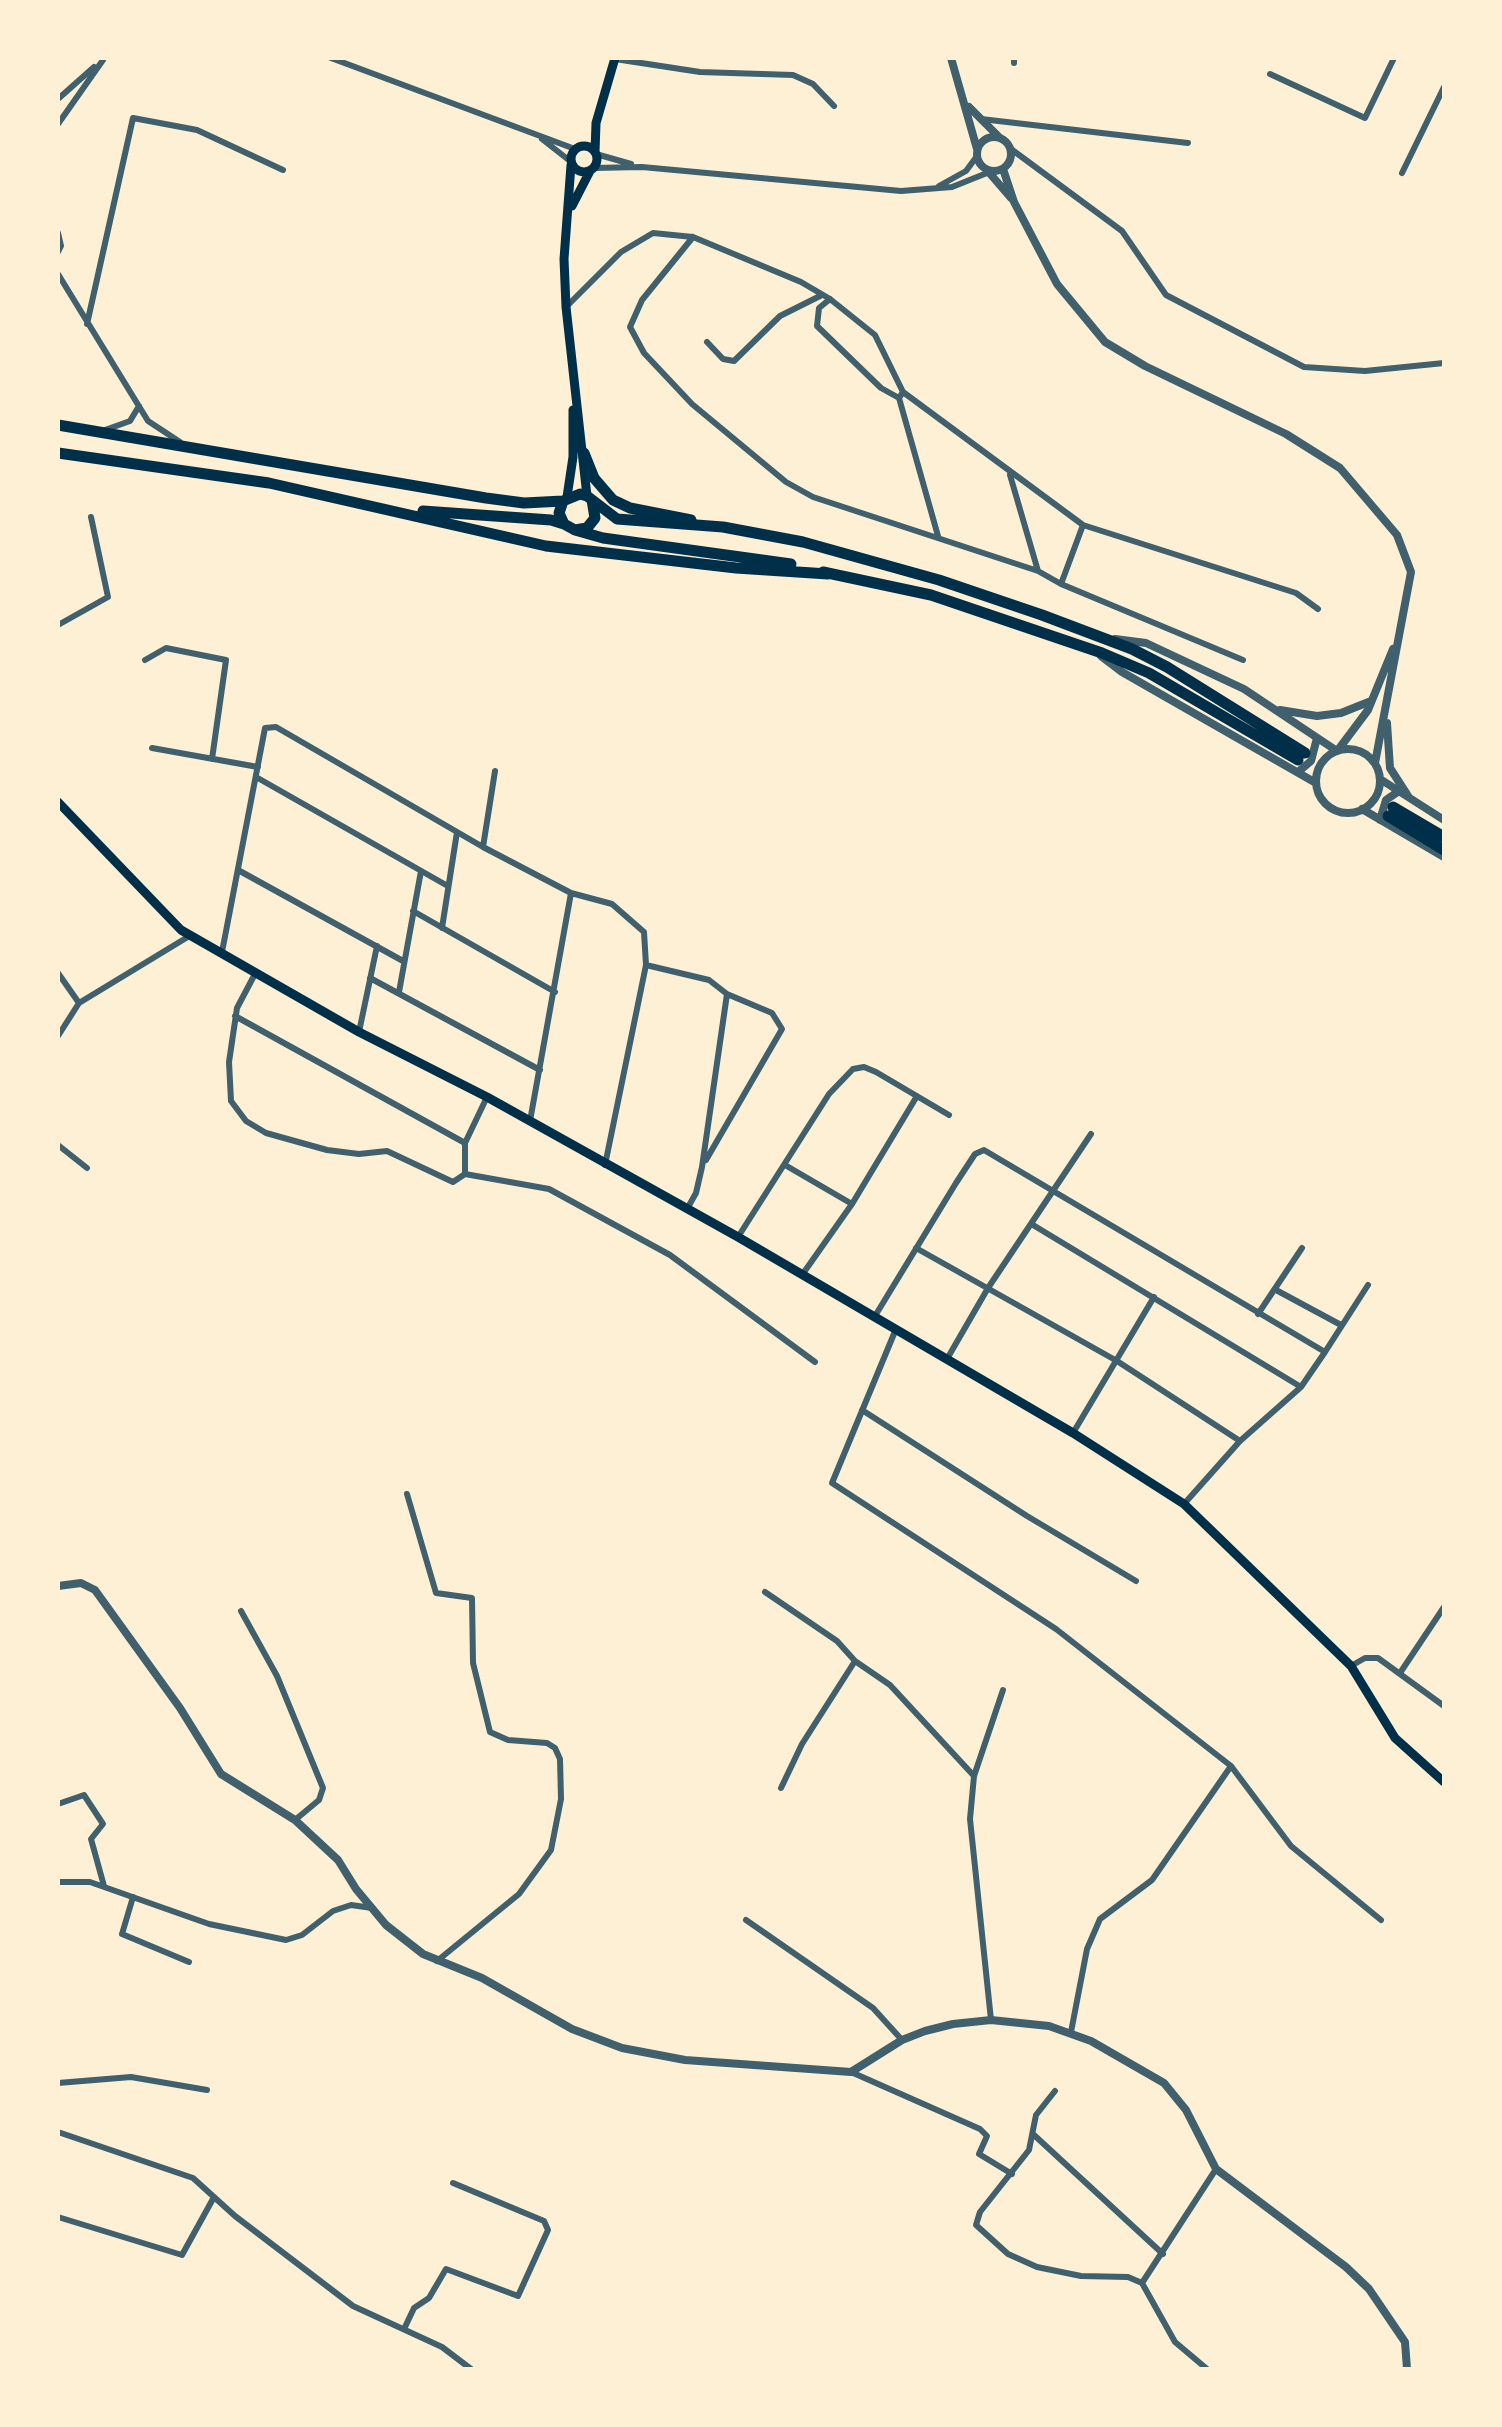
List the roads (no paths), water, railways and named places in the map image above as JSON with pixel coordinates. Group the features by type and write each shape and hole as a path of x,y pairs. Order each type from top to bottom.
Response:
{"highway":[{"path":"58,425 499,500 549,504 565,499 589,498 617,519 723,527"},
{"path":"58,453 269,483 395,509 546,546 736,568 828,574"},
{"path":"584,453 594,478 613,500 630,508 803,542 939,580 1105,639 1167,667 1300,762"},
{"path":"569,527 587,528 595,518 589,498"},
{"path":"565,499 559,513 569,527"},
{"path":"395,509 551,520 603,538 764,559 931,595 1095,650 1149,673 1300,762"},
{"path":"1387,814 1444,837"},
{"path":"1387,814 1444,850"}],"main road":[{"path":"567,220 580,185 592,170 596,153 596,123 615,58"},
{"path":"589,498 566,307 567,220 571,163 577,148 596,123"},
{"path":"577,148 588,147 596,153"},
{"path":"571,163 577,171 592,170"},
{"path":"565,499 573,457 573,374"},
{"path":"58,802 181,930 359,1032 487,1097 738,1237 1073,1433 1184,1504 1351,1666 1395,1738 1444,1782"}],"street":[{"path":"331,58 539,137 577,148"},
{"path":"615,58 708,73 793,75 813,84 834,106"},
{"path":"951,58 967,106 977,153 1014,202"},
{"path":"1270,74 1365,118 1394,58"},
{"path":"58,99 105,59"},
{"path":"58,124 105,59"},
{"path":"1402,173 1444,87"},
{"path":"967,106 1011,149 1122,231 1166,295 1304,367 1365,371 1444,363"},
{"path":"87,324 133,118 197,130 283,170"},
{"path":"981,119 1188,143"},
{"path":"539,137 571,163"},
{"path":"928,191 960,176 988,138 1000,138"},
{"path":"592,170 642,167 928,191 952,187 989,171 1003,169 1010,161 1011,149"},
{"path":"596,153 642,167"},
{"path":"1003,169 1014,202 1057,284 1105,342 1145,366 1286,434 1340,468 1397,535 1411,572 1375,763 1380,779 1372,802 1362,809"},
{"path":"58,233 61,246 58,252"},
{"path":"566,307 621,252 653,233 693,237 801,282 820,296 830,299 875,335 901,395 938,536"},
{"path":"693,237 642,300 630,327 644,353 692,404 786,482 813,497 1038,571 1061,584 1243,660"},
{"path":"58,274 148,421 186,446"},
{"path":"707,342 723,359 734,361 780,316 820,296"},
{"path":"830,299 819,308 817,326 881,388 901,395 1083,525 1296,593 1318,609"},
{"path":"102,432 130,421 139,406"},
{"path":"1009,473 1038,571"},
{"path":"58,625 105,602 108,597 91,517"},
{"path":"1061,584 1083,525"},
{"path":"1316,783 1323,760 1338,750 1372,701 1399,634"},
{"path":"1105,639 1146,643 1244,689 1338,750 1358,750 1375,763"},
{"path":"145,660 166,648 226,660 212,759"},
{"path":"1275,709 1317,716 1341,713 1372,701"},
{"path":"1386,708 1390,768 1408,796"},
{"path":"222,952 265,728 276,727 483,847 571,893 612,904 647,936 646,965 605,1165"},
{"path":"1300,762 1311,761 1317,738"},
{"path":"152,748 258,767"},
{"path":"1300,762 1329,806 1344,812 1362,809 1387,814 1444,857"},
{"path":"483,847 495,771"},
{"path":"256,777 446,885"},
{"path":"1380,779 1444,820"},
{"path":"1387,814 1386,800 1399,791"},
{"path":"442,928 446,885 457,832"},
{"path":"238,870 403,961"},
{"path":"399,992 421,871"},
{"path":"530,1121 571,893"},
{"path":"413,911 555,992"},
{"path":"58,1036 79,1003 191,935"},
{"path":"359,1032 377,946"},
{"path":"646,965 700,977 727,994 772,1013 782,1029 728,1116 702,1167"},
{"path":"256,972 235,1016 229,1062 231,1101 246,1121 266,1133 327,1150 359,1154 387,1151 453,1182 465,1174 549,1189 567,1196 670,1255 815,1362"},
{"path":"58,973 79,1003"},
{"path":"370,978 540,1070"},
{"path":"687,1210 696,1193 702,1167 727,994"},
{"path":"235,1016 465,1143"},
{"path":"738,1237 829,1094 853,1069 864,1067 876,1072 949,1115"},
{"path":"802,1275 852,1204 917,1096"},
{"path":"465,1174 465,1143 487,1097"},
{"path":"947,1359 988,1288 1091,1134"},
{"path":"58,1145 87,1168"},
{"path":"875,1316 979,1151 989,1152 1055,1189 1325,1352"},
{"path":"785,1165 852,1204"},
{"path":"1033,1225 1301,1387"},
{"path":"916,1248 1117,1361 1240,1441"},
{"path":"1258,1314 1302,1248"},
{"path":"1184,1504 1240,1441 1301,1387 1368,1285"},
{"path":"1276,1290 1341,1325"},
{"path":"1073,1433 1154,1297"},
{"path":"896,1329 832,1483 1056,1629 1231,1766 1291,1846 1381,1920"},
{"path":"862,1410 1027,1516 1136,1581"},
{"path":"407,1494 436,1593 472,1598 473,1663 490,1732 508,1740 547,1743 555,1748 560,1759 561,1799 551,1850 519,1894 437,1961"},
{"path":"58,1586 81,1583 95,1590 180,1708 221,1774 295,1820 338,1860 386,1925 437,1961 482,1978 572,2029 622,2048 685,2060 851,2072 985,2132 987,2138 979,2154 1012,2174"},
{"path":"765,1592 837,1641 855,1661 890,1685 974,1776"},
{"path":"1400,1673 1444,1607"},
{"path":"241,1611 277,1676 323,1788 319,1800 295,1820"},
{"path":"1351,1666 1373,1657 1444,1706"},
{"path":"781,1788 802,1744 855,1661"},
{"path":"991,2020 972,1849 974,1776 1003,1690"},
{"path":"1071,2032 1087,1949 1100,1919 1152,1880 1231,1766"},
{"path":"58,1804 84,1795 103,1824 91,1839 104,1886"},
{"path":"58,1882 104,1886 209,1924 286,1940 302,1935 333,1911 351,1905 372,1908"},
{"path":"133,1897 122,1934 189,1962"},
{"path":"746,1920 873,2008 902,2040"},
{"path":"851,2072 902,2040 953,2024 991,2020 1071,2032 1129,2060 1164,2083 1186,2110 1216,2169 1346,2267 1369,2289 1405,2342 1407,2369"},
{"path":"58,2083 131,2077 207,2090"},
{"path":"1055,2091 1036,2115 1029,2150 975,2222 995,2245 1022,2262 1051,2272 1116,2276 1142,2283 1175,2342 1207,2369"},
{"path":"58,2132 177,2170 193,2178 353,2306 405,2327 457,2356 471,2369"},
{"path":"1034,2135 1163,2254"},
{"path":"1142,2283 1216,2169"},
{"path":"405,2327 414,2308 429,2298 446,2269 518,2296 548,2230 544,2221 453,2183"},
{"path":"58,2217 182,2255 214,2197"}]}
